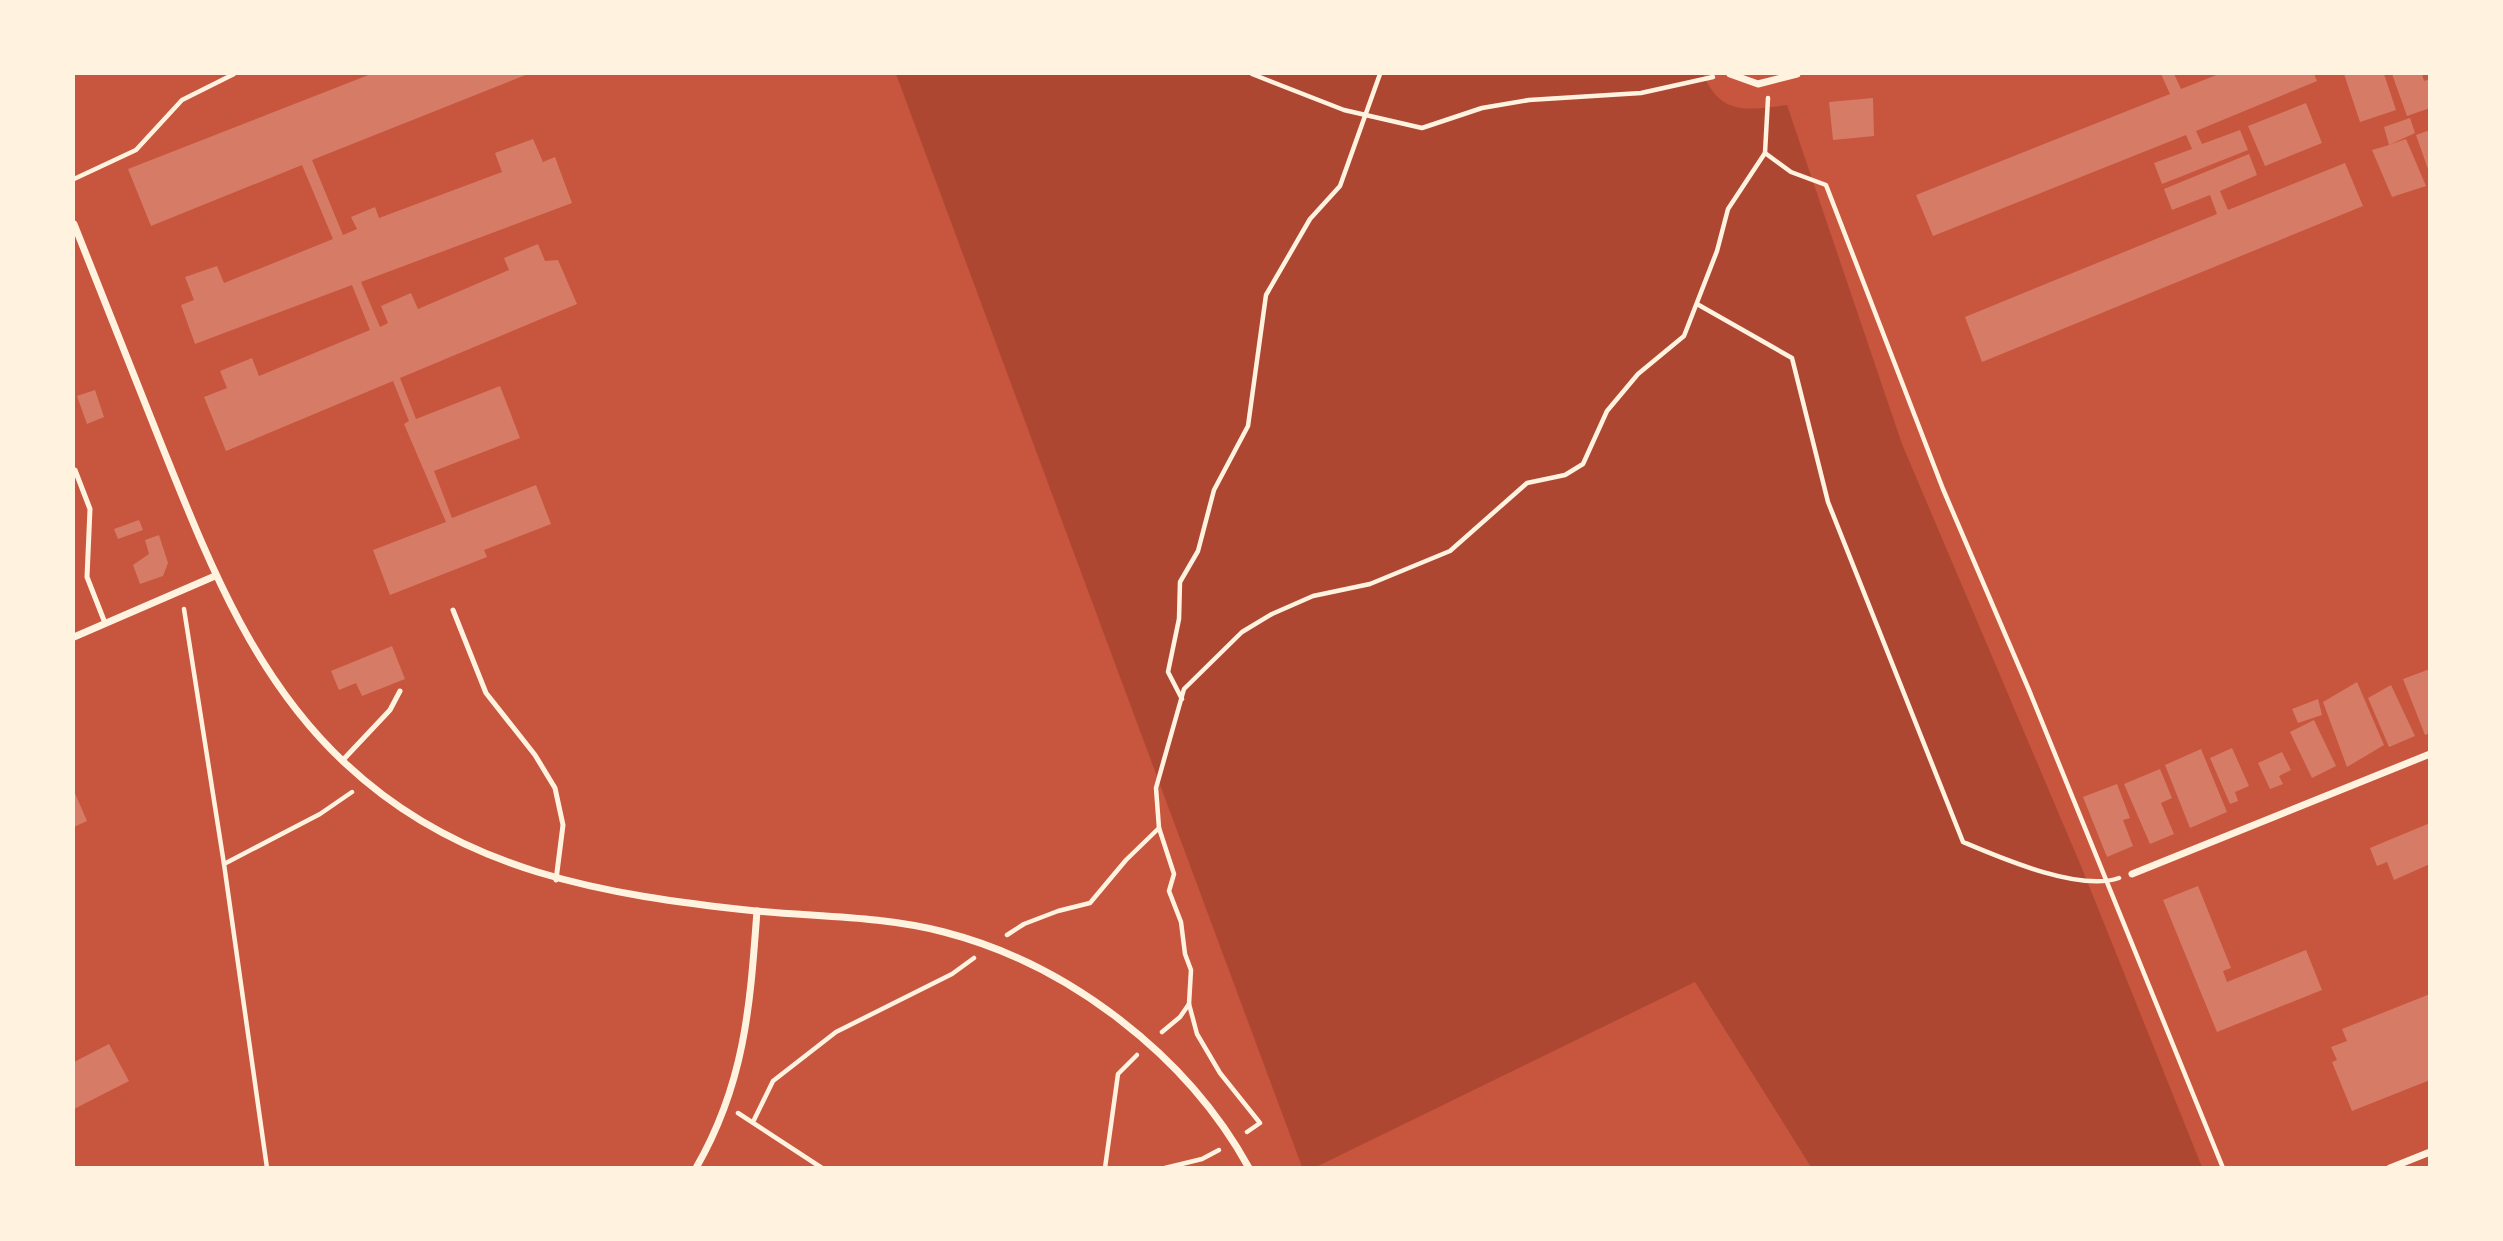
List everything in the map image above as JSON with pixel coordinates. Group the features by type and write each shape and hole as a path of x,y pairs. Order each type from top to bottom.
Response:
{"street":[{"path":"1730,74 1743,80 1768,83 1797,74"},
{"path":"74,224 215,576 237,619 270,673 303,718 342,761 366,782 410,815 471,849 556,880 613,893 757,911 876,919 941,931 990,946 1050,974 1107,1011 1148,1045 1196,1090 1235,1142 1249,1167"},
{"path":"74,637 215,576"},
{"path":"2132,874 2430,754"},
{"path":"696,1167 727,1107 741,1058 757,911"},
{"path":"2390,1167 2430,1152"}],"lane":[{"path":"75,470 90,509 86,577 105,623"},
{"path":"453,610 486,693 535,755 555,788 563,825 556,880"},
{"path":"342,761 390,710 400,691"}],"path":[{"path":"74,179 136,150 182,100 234,74"},
{"path":"1252,74 1344,110 1367,113 1423,128 1482,108 1529,100 1641,93 1716,76"},
{"path":"1182,699 1168,672 1179,619 1180,582 1198,551 1214,489 1248,426 1266,295 1310,219 1340,186 1380,74"},
{"path":"1165,1167 1202,1159 1235,1142 1260,1123 1208,1054 1197,1034 1189,1004 1192,971 1185,954 1181,922 1169,891 1174,874 1159,828 1156,788 1184,688 1242,632 1314,596 1370,584 1450,551 1527,483 1565,475 1583,464 1607,411 1638,374 1684,335 1728,209 1765,153 1768,83"},
{"path":"1765,153 1791,172 1826,185 1943,489 2029,690 2223,1167"},
{"path":"1697,304 1792,358 1828,502 1963,842 2029,870 2106,883 2132,874"},
{"path":"182,591 267,1167"},
{"path":"224,864 320,814 366,782"},
{"path":"754,1120 773,1081 836,1032 952,974 1024,924 1090,903 1159,828"},
{"path":"1105,1167 1118,1074 1180,1017 1189,1004"},
{"path":"727,1107 754,1120 780,1141 822,1167"}],"shaded area":[{"path":"896,74 1703,74 1710,88 1727,104 1748,108 1787,105 1902,444 2081,866 2202,1167 1811,1167 1695,982 1316,1167 1302,1167"}],"building":[{"path":"371,74 528,74 312,160 343,235 357,229 351,217 375,207 379,218 502,172 495,153 533,139 543,162 555,157 572,203 361,282 380,327 388,323 381,306 411,293 418,309 509,270 504,258 538,244 545,261 558,260 577,304 400,378 416,419 500,386 520,438 434,471 452,518 536,485 551,524 484,550 487,557 390,595 373,550 446,522 404,424 409,421 393,381 226,451 204,397 227,388 220,371 252,358 259,376 370,330 352,285 195,344 181,305 194,300 185,277 217,266 224,283 333,239 302,165 151,226 128,169"},
{"path":"2161,74 2174,74 2181,89 2219,74 2314,74 2317,81 2196,131 2202,144 2240,130 2248,150 2162,184 2154,163 2192,149 2186,135 1933,236 1916,195 2170,94"},
{"path":"2344,74 2384,74 2396,110 2360,122"},
{"path":"2392,74 2422,74 2424,81 2430,79 2430,108 2407,116"},
{"path":"1873,98 1874,136 1833,140 1829,102"},
{"path":"2306,103 2322,143 2265,166 2248,126"},
{"path":"2410,118 2415,133 2389,145 2384,127"},
{"path":"2430,130 2430,172 2429,172 2416,135"},
{"path":"2406,139 2426,186 2392,197 2372,150"},
{"path":"2249,154 2257,175 2220,191 2228,210 2345,163 2363,206 1982,362 1965,317 2217,214 2210,195 2172,210 2164,189"},
{"path":"95,390 104,417 87,424 77,396"},
{"path":"139,520 143,530 118,539 114,529"},
{"path":"159,535 168,563 163,576 140,584 133,565 149,554 145,540"},
{"path":"392,646 405,679 362,696 356,683 339,690 331,671"},
{"path":"2430,669 2430,733 2425,735 2403,679"},
{"path":"2357,682 2384,745 2347,767 2323,702"},
{"path":"2391,685 2415,736 2389,747 2368,698"},
{"path":"2318,699 2322,715 2298,723 2292,709"},
{"path":"2314,720 2336,766 2312,778 2290,732"},
{"path":"2232,748 2249,786 2235,792 2238,801 2230,804 2210,758"},
{"path":"2201,749 2227,812 2190,828 2165,765"},
{"path":"2282,752 2291,770 2279,776 2283,784 2270,789 2258,763"},
{"path":"2160,769 2172,798 2161,803 2174,834 2150,844 2124,784"},
{"path":"2117,784 2130,818 2123,820 2133,846 2107,857 2083,797"},
{"path":"74,791 87,821 74,827"},
{"path":"2430,823 2430,864 2394,880 2387,862 2377,866 2370,848"},
{"path":"2198,886 2231,968 2223,971 2227,982 2306,950 2322,990 2217,1032 2163,900"},
{"path":"2430,994 2430,1080 2352,1111 2332,1062 2337,1060 2331,1047 2347,1041 2342,1029"},
{"path":"109,1044 129,1081 74,1109 74,1062"}]}
